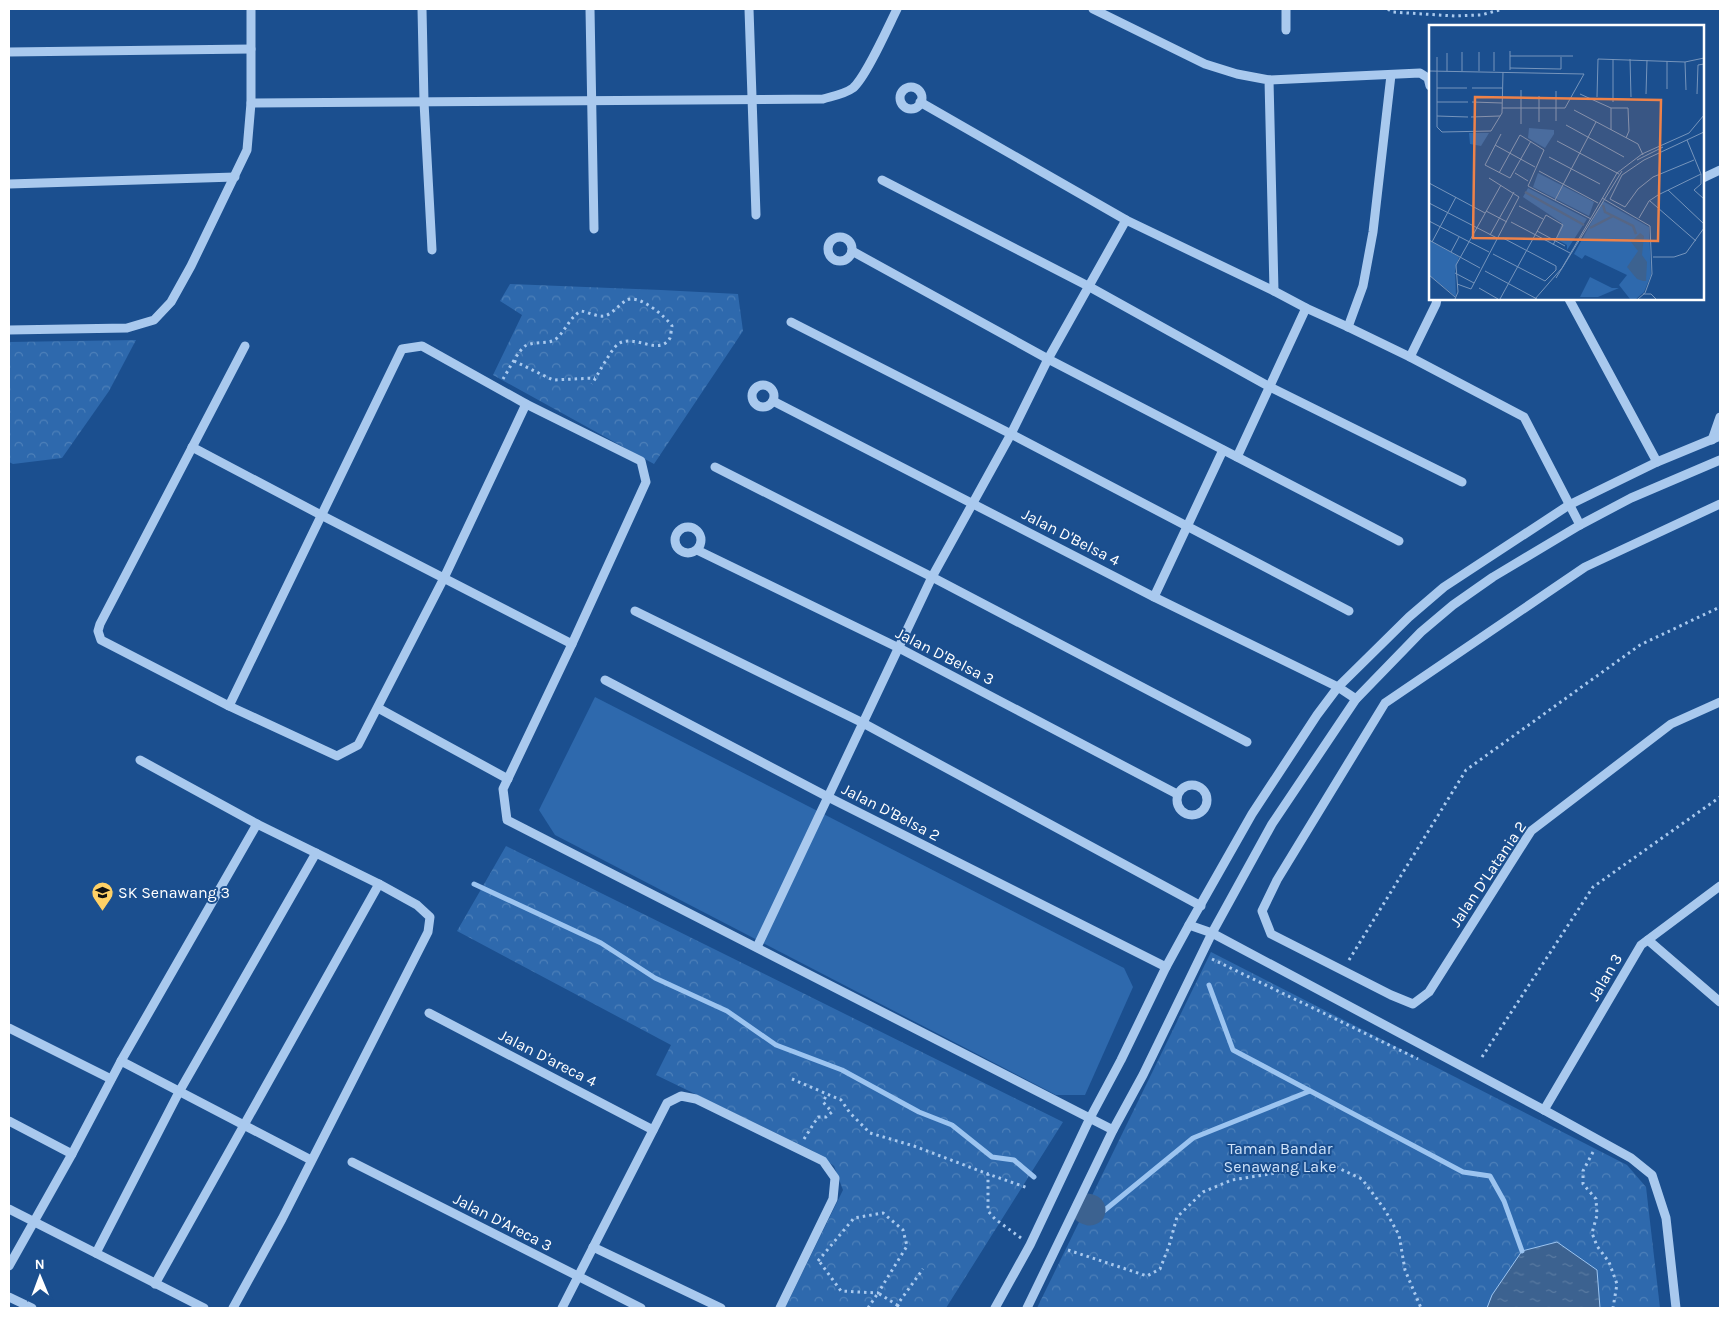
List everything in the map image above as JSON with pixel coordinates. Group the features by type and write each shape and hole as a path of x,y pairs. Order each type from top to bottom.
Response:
{"street":[{"path":"9,330 127,328 154,320 171,302 192,266 246,150 251,103 251,9"},
{"path":"422,9 424,102 432,250"},
{"path":"590,9 594,229"},
{"path":"749,9 756,215"},
{"path":"251,103 823,99 842,94 853,88 865,71 897,9"},
{"path":"1092,9 1205,64 1237,74 1269,80 1420,74 1428,78 1429,82"},
{"path":"1286,9 1286,30"},
{"path":"9,52 251,49"},
{"path":"1348,327 1363,286 1373,232 1391,75"},
{"path":"1269,80 1274,291"},
{"path":"920,102 1126,220 1410,357 1524,417 1580,525"},
{"path":"1704,178 1720,170"},
{"path":"9,184 235,177"},
{"path":"882,180 1088,286 1270,387 1462,482"},
{"path":"757,947 932,577 974,504 1048,360 1126,220"},
{"path":"852,251 1048,360 1399,541"},
{"path":"1410,357 1438,300"},
{"path":"1570,300 1657,462"},
{"path":"1237,457 1306,308"},
{"path":"791,322 1011,434 1349,611"},
{"path":"245,346 100,624 98,632 100,640 229,706 337,756 358,744 378,708 444,578 526,404"},
{"path":"229,706 402,350 422,346 526,404 641,461 646,482 503,789 507,820 1113,1130"},
{"name":"Jalan D'Belsa 4","path":"773,402 1154,597 1338,687 1356,699"},
{"path":"995,1308 1030,1245 1090,1118 1122,1060 1166,967 1189,925 1252,814 1316,715 1338,687 1409,617 1444,587 1568,505 1657,462 1716,438 1720,417"},
{"path":"192,447 572,644"},
{"path":"1154,597 1223,450"},
{"path":"1027,1308 1113,1130 1212,933 1272,824 1356,699 1421,632 1453,605 1493,577 1580,525 1631,498 1720,460"},
{"path":"715,467 932,577 1247,742"},
{"path":"1342,971 1271,934 1262,910 1277,880 1386,703 1585,567 1720,504"},
{"name":"Jalan D'Belsa 3","path":"697,550 899,648 1177,794"},
{"path":"635,611 863,724 1201,906"},
{"name":"Jalan D'Belsa 2","path":"605,680 828,797 1166,967"},
{"name":"Jalan D’Latania 2","path":"1342,971 1390,995 1413,1004 1429,992 1531,831 1671,724 1720,702"},
{"path":"378,708 508,779"},
{"path":"140,760 257,824 379,884 417,905 430,917 428,932 282,1219 233,1308"},
{"path":"9,1266 72,1154 121,1061 257,824"},
{"path":"96,1253 179,1092 316,853"},
{"path":"155,1284 379,884"},
{"name":"Jalan 3","path":"1544,1110 1641,945 1720,886"},
{"path":"1189,925 1212,933 1631,1158 1652,1175 1666,1218 1676,1308"},
{"path":"1648,940 1720,1002"},
{"name":"Jalan D'areca 4","path":"429,1014 653,1130"},
{"path":"9,1028 111,1079"},
{"path":"121,1061 311,1160"},
{"path":"562,1308 667,1103 681,1096 696,1099 823,1161 835,1178 833,1199 780,1308"},
{"path":"9,1122 72,1154"},
{"name":"Jalan D'Areca 3","path":"352,1162 641,1308"},
{"path":"9,1210 204,1308"},
{"path":"593,1247 721,1308"},
{"path":"9,1297 32,1308"}],"path":[{"path":"1388,9 1392,12 1455,16 1481,15 1503,9"},
{"path":"497,388 523,347 534,343 550,343 558,338 573,315 581,310 598,316 606,316 627,300 636,298 665,316 672,326 670,337 666,341 662,344 650,346 629,340 617,344 592,384"},
{"path":"514,361 553,380 596,378"},
{"path":"1342,971 1466,770 1640,645 1720,607"},
{"path":"1482,1057 1593,887 1720,797"},
{"path":"1205,956 1418,1060"},
{"path":"792,1079 841,1100 850,1113 870,1133 914,1146 1028,1188"},
{"path":"798,1149 818,1117 826,1117 832,1112 823,1102 827,1094"},
{"path":"1600,1140 1583,1171 1583,1184 1596,1199 1598,1215 1592,1233 1597,1246 1610,1262 1617,1284 1613,1308"},
{"path":"1058,1246 1147,1276 1160,1269 1177,1217 1204,1192 1232,1180 1334,1166 1362,1179 1385,1210 1399,1235 1405,1270 1421,1308"},
{"path":"988,1174 988,1211 995,1219 1030,1245"},
{"path":"819,1262 854,1218 883,1214 903,1230 907,1246 868,1308"},
{"path":"806,1255 819,1262 841,1291 878,1292 901,1308"},
{"path":"897,1305 923,1269"}],"green space":[{"path":"510,284 738,294 743,331 654,464 493,375 522,315 500,301"},
{"path":"136,340 109,391 62,458 13,464 9,462 9,342"},
{"path":"595,697 1124,968 1133,987 1085,1095 1056,1095 555,835 539,810"},
{"path":"506,846 1063,1122 946,1308 785,1308 843,1190 834,1166 813,1151 656,1075 671,1045 457,931"},
{"name":"Taman Bandar Senawang Lake","path":"1211,952 1627,1165 1646,1187 1660,1308 1037,1308"}],"water":[{"path":"1557,1242 1597,1270 1600,1308 1487,1308 1492,1295 1522,1251"}],"waterway":[{"path":"474,884 601,943 655,978 727,1011 776,1045 842,1070 919,1112 952,1125 992,1157 1014,1160 1034,1177"},
{"path":"1209,985 1233,1050 1463,1172 1490,1176 1504,1201 1522,1251"},
{"path":"1090,1210 1100,1214 1193,1138 1310,1091"}],"place":[{"name":"SK Senawang 3","path":"102,911"}]}
